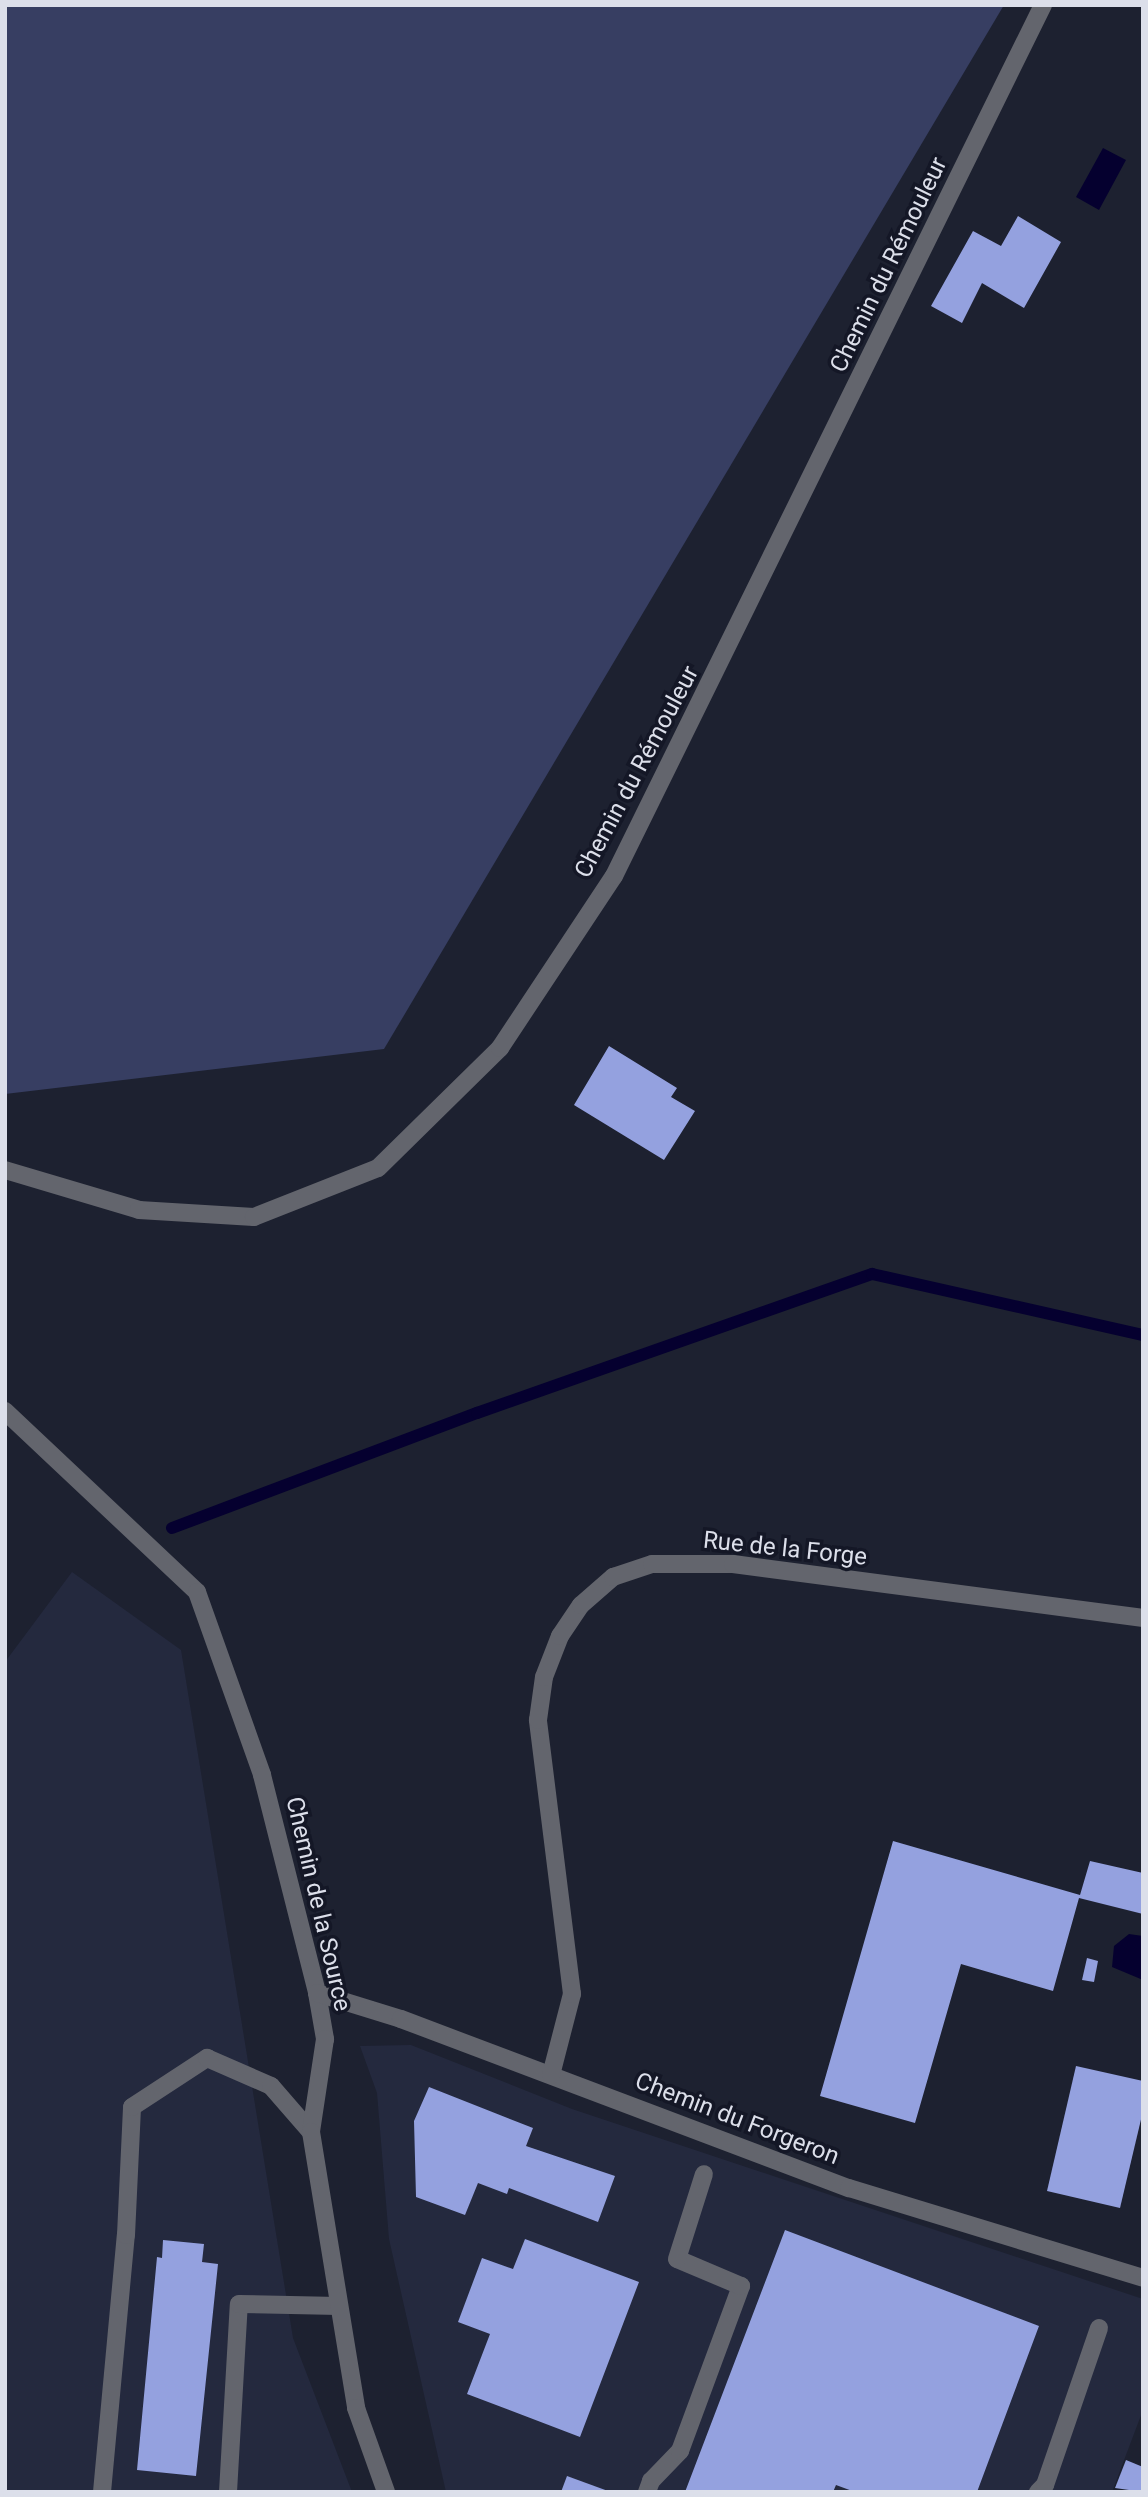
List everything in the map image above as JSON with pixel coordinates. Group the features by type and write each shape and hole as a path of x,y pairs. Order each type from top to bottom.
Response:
{"street":[{"name":"Chemin du Rémouleur","path":"5,1170 139,1210 254,1217 378,1168 500,1048 614,876 1043,5"},
{"name":"Chemin de la Source","path":"5,1411 197,1592 262,1775 317,1993 324,2039 311,2132 356,2408 386,2492"},
{"name":"Rue de la Forge","path":"551,2075 572,1994 538,1720 544,1677 560,1636 581,1605 613,1577 652,1564 733,1564 1143,1618"},
{"name":"Chemin du Forgeron","path":"317,1993 551,2075 849,2188 1143,2278"},
{"path":"102,2492 126,2235 132,2107 207,2058 271,2086 311,2132"},
{"path":"647,2492 652,2481 680,2451 741,2286 677,2259 704,2174"},
{"path":"228,2492 239,2304 339,2306"},
{"path":"1038,2492 1045,2485 1099,2328"}],"shaded area":[{"path":"5,5 1004,5 384,1049 5,1094"},
{"path":"1103,148 1126,160 1099,210 1076,197"},
{"path":"72,1572 181,1650 293,2338 352,2492 5,2492 5,1662"},
{"path":"1129,1934 1143,1936 1143,1980 1112,1967 1114,1946"},
{"path":"411,2045 572,2109 1143,2299 1143,2410 1112,2492 446,2492 389,2239 377,2093 360,2046"}],"building":[{"path":"1018,216 1061,242 1024,308 982,283 962,323 931,306 973,231 1001,246"},
{"path":"609,1046 677,1088 671,1097 695,1111 664,1160 574,1105"},
{"path":"893,1841 1080,1895 1090,1861 1143,1873 1143,1914 1079,1898 1053,1991 961,1964 915,2123 820,2096"},
{"path":"1087,1958 1098,1961 1094,1982 1082,1980"},
{"path":"1076,2066 1143,2081 1143,2111 1120,2208 1047,2191"},
{"path":"429,2087 533,2128 526,2146 615,2176 598,2222 509,2188 507,2194 478,2183 465,2215 416,2197 414,2121"},
{"path":"785,2230 1039,2326 977,2492 855,2492 836,2485 833,2492 685,2492"},
{"path":"525,2239 639,2282 580,2437 467,2394 490,2334 458,2322 482,2258 513,2269"},
{"path":"163,2240 204,2244 202,2262 218,2264 196,2476 137,2470 157,2257 162,2258"},
{"path":"1126,2460 1143,2467 1143,2492 1115,2488"},
{"path":"567,2476 608,2491 608,2492 561,2492"}],"waterway":[{"path":"172,1528 477,1413 872,1274 1143,1335"}]}
